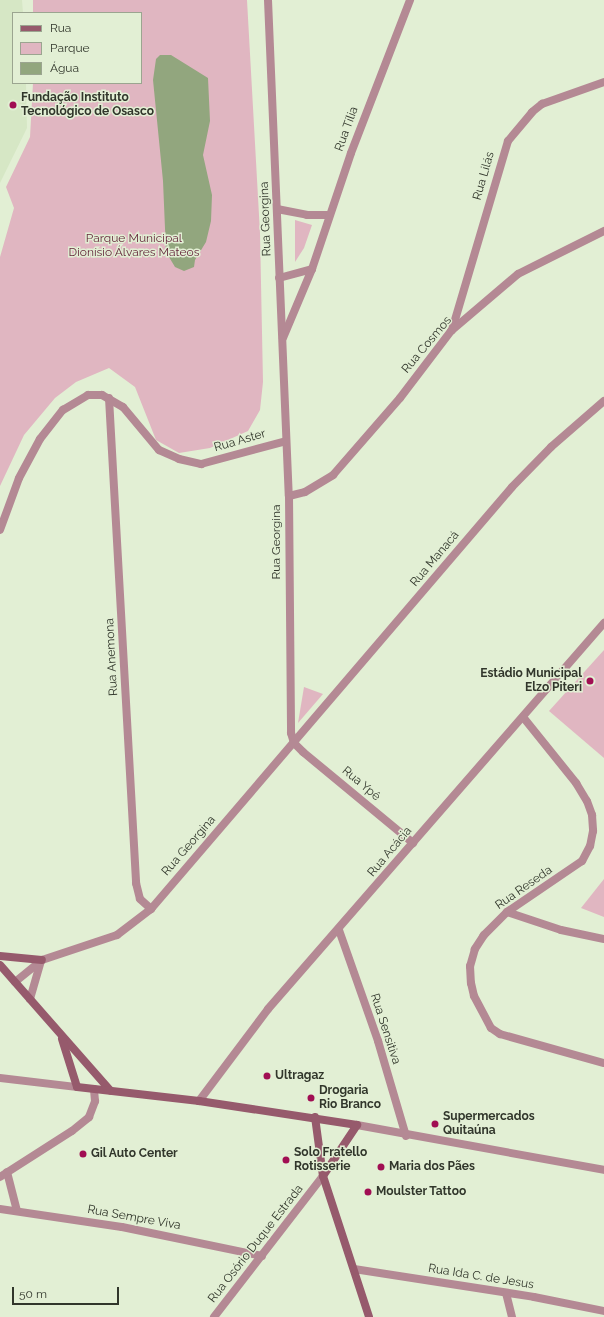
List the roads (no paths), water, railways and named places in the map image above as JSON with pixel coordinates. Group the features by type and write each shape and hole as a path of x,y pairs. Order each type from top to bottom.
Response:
{"main road":[{"path":"0,956 42,960"},
{"path":"0,965 30,998 62,1039 110,1090"},
{"path":"62,1039 77,1087 199,1101 240,1109 315,1117 357,1125"},
{"path":"315,1117 323,1176 369,1317"},
{"name":"Rua Osório Duque Estrada","path":"323,1176 357,1125"}],"street":[{"name":"Rua Georgina","path":"15,982 42,960 117,935 151,909 294,743 290,717 289,496 268,0"},
{"name":"Rua Tília","path":"282,340 312,268 329,215 410,0"},
{"name":"Rua Lilás","path":"451,331 508,141 532,112 542,104 604,82"},
{"path":"277,209 307,215 329,215"},
{"name":"Rua Cosmos","path":"289,496 305,492 333,475 400,398 451,331 518,274 604,231"},
{"path":"279,278 312,268"},
{"path":"0,530 19,478 36,445 63,410 88,395 109,398"},
{"name":"Rua Aster","path":"109,398 134,418 159,450 179,459 201,464 286,441"},
{"name":"Rua Anemona","path":"109,398 136,883 140,899 151,909"},
{"name":"Rua Manacá","path":"294,743 512,487 551,447 604,401"},
{"name":"Rua Acácia","path":"199,1101 268,1009 339,930 604,623"},
{"name":"Rua Reseda","path":"523,717 576,782 590,808 593,831 590,846 582,861 507,912 484,935 475,949 470,966 471,983 474,996 492,1028 512,1039 604,1063"},
{"name":"Rua Ypê","path":"294,743 413,843"},
{"path":"507,912 561,930 604,939"},
{"name":"Rua Sensitiva","path":"339,930 378,1041 406,1136"},
{"path":"30,998 42,960"},
{"path":"0,1078 77,1087"},
{"path":"17,1211 4,1175 72,1131 89,1117 95,1101 94,1089"},
{"path":"357,1125 406,1136 604,1170"},
{"name":"Rua Osório Duque Estrada","path":"214,1317 323,1176"},
{"name":"Rua Sempre Viva","path":"0,1209 122,1227 262,1256"},
{"name":"Rua Ida C. de Jesus","path":"354,1269 506,1293 604,1311"},
{"path":"506,1293 512,1317"}],"water":[{"path":"160,55 171,55 208,78 210,121 203,155 212,195 211,221 206,242 195,260 194,267 184,271 175,267 166,252 163,181 153,80 156,59"}],"place":[{"name":"Fundação Instituto Tecnológico de Osasco","path":"13,105"},
{"name":"Estádio Municipal Elzo Piteri","path":"590,681"},
{"name":"Ultragaz","path":"267,1076"},
{"name":"Drogaria Rio Branco","path":"311,1098"},
{"name":"Supermercados Quitaúna","path":"435,1124"},
{"name":"Gil Auto Center","path":"83,1154"},
{"name":"Solo Fratello Rotisserie","path":"286,1160"},
{"name":"Maria dos Pães","path":"381,1167"},
{"name":"Moulster Tattoo","path":"368,1192"}],"park label":[{"name":"Parque Municipal Dionísio Álvares Mateos","path":"134,246"}]}
